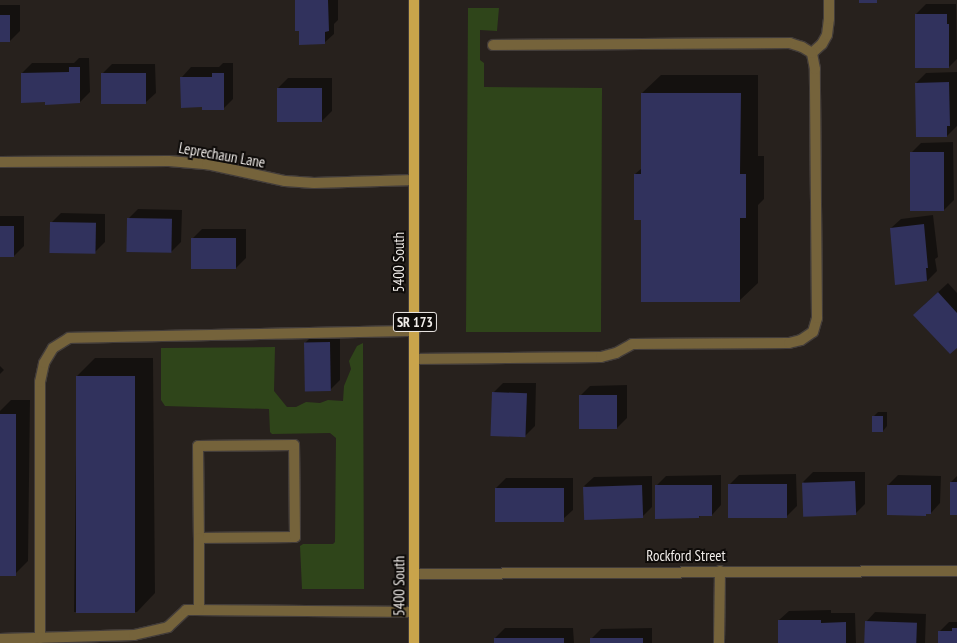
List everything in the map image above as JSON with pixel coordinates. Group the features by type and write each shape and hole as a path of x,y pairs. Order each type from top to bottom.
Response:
{"main road":[{"name":"5400 South","path":"414,0 414,643"}],"street":[{"path":"812,54 822,44 827,35 829,0"},
{"path":"414,359 601,357 616,353 632,344 789,343 801,340 813,332 817,318 815,69 812,54 802,47 790,43 493,45"},
{"name":"Leprechaun Lane","path":"0,162 169,161 207,164 292,182 314,183 414,180"},
{"path":"40,638 40,382 44,363 53,348 69,338 415,330"},
{"path":"198,538 294,537 294,445 198,446 198,538 199,610"},
{"path":"720,571 720,643"},
{"name":"Rockford Street","path":"414,574 720,571 957,571"},
{"path":"0,639 134,635 168,627 186,610 414,612"}],"green space":[{"path":"468,8 499,8 497,31 480,30 480,60 484,63 484,87 602,88 601,332 466,332"},
{"path":"363,343 364,589 302,589 300,546 303,544 333,544 335,542 336,438 330,433 272,434 270,432 269,409 165,406 161,400 161,348 275,347 274,391 287,407 296,407 306,402 320,403 328,400 343,401 344,386 351,369 349,361 357,346"}],"building":[{"path":"295,0 328,0 329,31 325,32 325,44 299,45 299,31 295,31"},
{"path":"859,0 877,0 877,3 859,3"},
{"path":"915,14 947,14 947,24 949,24 949,68 915,68"},
{"path":"0,15 10,15 10,42 0,42"},
{"path":"69,67 80,67 80,103 45,105 45,102 21,103 21,73 69,72"},
{"path":"101,73 146,73 146,104 101,104"},
{"path":"212,73 224,73 224,110 202,110 202,107 181,108 180,77 212,77"},
{"path":"949,82 950,126 947,126 947,137 916,137 915,83"},
{"path":"277,88 322,88 322,122 277,122"},
{"path":"641,93 741,93 740,174 746,174 746,218 740,218 740,302 641,302 641,220 634,220 634,174 641,174"},
{"path":"910,152 944,152 944,211 910,211"},
{"path":"127,218 172,219 171,253 126,252"},
{"path":"50,222 96,223 95,254 49,253"},
{"path":"924,224 928,268 926,268 927,281 895,285 890,228"},
{"path":"0,226 14,226 14,257 0,257"},
{"path":"191,238 236,238 236,269 191,269"},
{"path":"938,292 957,313 957,348 950,354 913,315"},
{"path":"304,342 330,342 331,391 305,391"},
{"path":"76,376 135,376 135,613 76,613"},
{"path":"492,392 527,393 525,437 490,436"},
{"path":"579,395 617,395 617,429 579,429"},
{"path":"0,414 16,414 16,576 0,576"},
{"path":"872,416 883,416 883,432 872,432"},
{"path":"855,481 856,515 803,517 802,483"},
{"path":"950,482 957,482 957,515 950,515"},
{"path":"728,484 787,484 787,518 728,518"},
{"path":"642,485 643,518 584,520 583,487"},
{"path":"655,485 712,485 712,516 699,516 699,518 655,519"},
{"path":"887,485 931,485 931,514 926,514 926,516 887,515"},
{"path":"495,488 564,488 564,522 495,522"},
{"path":"778,620 821,620 821,623 846,622 846,643 778,643"},
{"path":"865,621 917,623 916,643 864,643"},
{"path":"952,628 957,628 957,643 938,643 938,631 952,631"},
{"path":"494,638 564,638 564,643 494,643"},
{"path":"590,638 643,638 643,643 590,643"}]}
